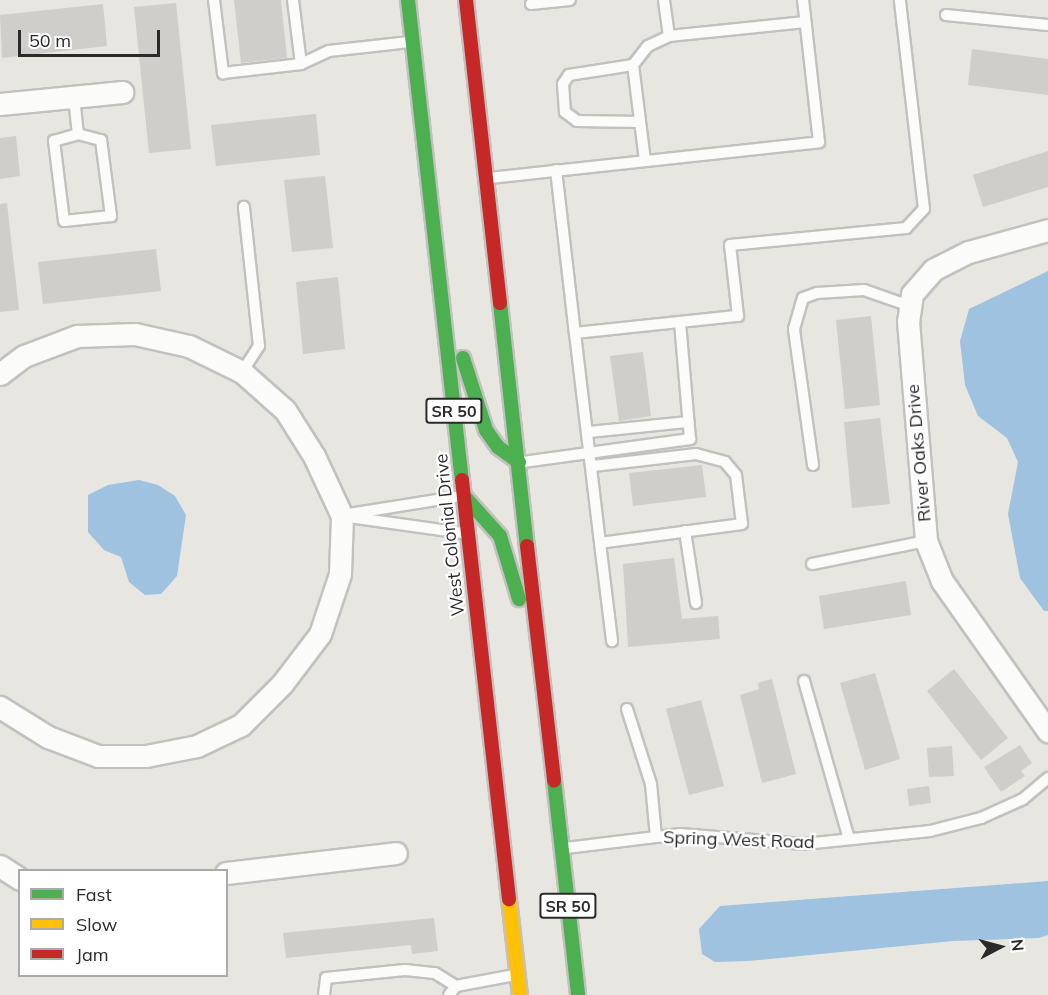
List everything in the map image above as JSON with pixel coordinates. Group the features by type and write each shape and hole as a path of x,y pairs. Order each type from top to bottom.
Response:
{"highway":[{"name":"West Colonial Drive","path":"408,0 522,995"},
{"name":"SR 50","path":"466,0 578,995"},
{"path":"441,284 486,430 498,447 519,462"},
{"path":"464,495 500,536 542,676"}],"street":[{"path":"0,104 122,92"},
{"name":"River Oaks Drive","path":"1048,230 968,252 933,270 912,294 908,321 926,541 942,581 1048,731"},
{"path":"0,374 24,356 77,336 135,334 189,346 242,372 285,410 314,456 342,516 340,574 320,634 282,684 241,724 197,746 146,756 98,756 48,738 0,707"},
{"path":"228,873 396,853"},
{"path":"0,866 18,878"}],"lane":[{"path":"214,0 223,73 301,64 329,51 413,41"},
{"path":"293,0 301,64"},
{"path":"531,4 570,0"},
{"path":"664,0 669,36"},
{"path":"486,178 819,142 803,0"},
{"path":"575,333 738,316 730,245 906,228 924,209 900,0"},
{"path":"946,15 1048,25"},
{"path":"640,122 577,121 565,112 563,84 569,75 633,65 648,46 669,36 805,22"},
{"path":"633,65 645,161"},
{"path":"74,97 78,134"},
{"path":"78,134 101,140 111,216 64,220 54,141 78,134"},
{"path":"556,171 589,432 612,641"},
{"path":"242,372 259,346 244,207"},
{"path":"813,465 794,329 803,298 817,293 864,290 910,306"},
{"path":"519,462 690,439 680,323"},
{"path":"589,432 688,422"},
{"path":"593,466 696,454 725,462 736,475 742,524 600,543"},
{"path":"342,516 464,495"},
{"path":"342,516 468,534"},
{"path":"685,531 696,603"},
{"path":"812,564 926,541"},
{"path":"804,681 849,839"},
{"path":"627,709 651,784 656,837"},
{"name":"Spring West Road","path":"562,849 656,837 726,835 804,844 930,831 981,818 1023,799 1048,778"},
{"path":"324,995 326,978 405,970 435,973 453,990 518,974"}],"water":[{"path":"1048,271 1048,611 1044,611 1020,578 1008,514 1018,462 1007,438 978,416 965,385 960,341 969,309"},
{"path":"139,480 158,485 175,496 186,515 177,576 161,594 145,595 129,582 121,557 104,550 88,532 88,495 108,485"},
{"path":"1048,881 1048,935 1039,938 953,941 748,961 715,962 702,954 699,929 720,906"}],"building":[{"path":"234,0 281,0 287,58 241,63"},
{"path":"176,3 191,149 149,153 134,7"},
{"path":"103,4 107,46 2,58 0,15"},
{"path":"972,49 1048,59 1048,95 968,85"},
{"path":"316,114 320,155 216,166 211,125"},
{"path":"16,136 20,176 0,179 0,138"},
{"path":"1048,151 1048,187 983,207 973,175"},
{"path":"325,176 333,248 292,252 284,180"},
{"path":"7,203 19,310 0,312 0,204"},
{"path":"156,249 161,291 43,304 38,262"},
{"path":"338,277 345,349 303,354 296,282"},
{"path":"871,316 880,405 845,409 836,320"},
{"path":"643,352 651,416 619,421 610,356"},
{"path":"880,418 890,504 852,508 844,422"},
{"path":"702,465 706,497 633,506 629,473"},
{"path":"674,558 682,619 718,616 720,639 628,647 623,564"},
{"path":"906,581 911,615 824,629 819,596"},
{"path":"954,669 1008,738 981,760 927,691"},
{"path":"875,673 900,759 865,770 840,683"},
{"path":"772,679 796,774 762,783 740,695 759,689 758,683"},
{"path":"701,700 724,786 689,795 666,709"},
{"path":"1020,745 1032,763 1021,771 1025,776 1001,792 984,767"},
{"path":"952,746 954,776 929,777 927,748"},
{"path":"929,786 931,803 909,806 907,789"},
{"path":"434,918 438,951 412,954 411,945 286,958 283,933"}],"traffic: fast":[{"path":"408,0 462,480"},
{"path":"500,303 527,546"},
{"path":"463,358 486,430 498,447 519,462"},
{"path":"464,496 500,536 519,599"},
{"path":"554,780 578,995"}],"traffic: slow":[{"path":"509,899 520,995"}],"traffic: jam":[{"path":"466,0 500,303"},
{"path":"462,480 509,899"},
{"path":"527,546 554,780"}]}
